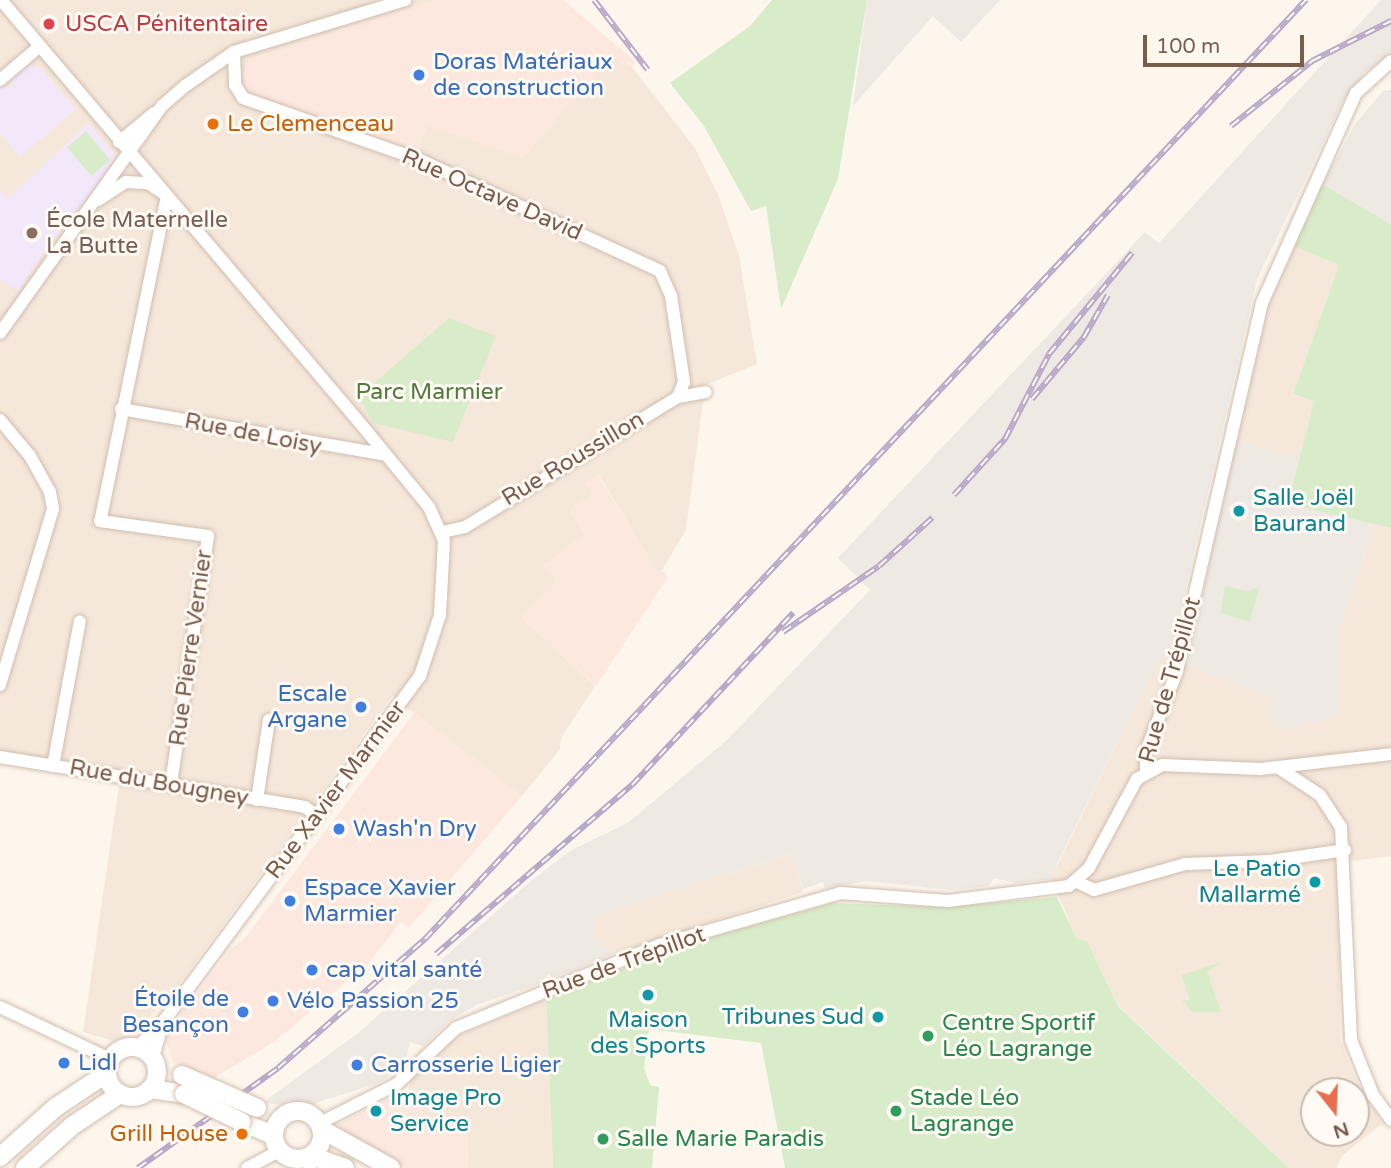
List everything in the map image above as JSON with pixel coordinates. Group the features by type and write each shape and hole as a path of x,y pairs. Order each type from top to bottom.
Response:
{"main road":[{"path":"0,1157 56,1107 108,1066 125,1047 138,1047 182,1075 257,1108 283,1114 295,1112 391,1168"},
{"path":"25,1168 72,1126 120,1094 139,1096 149,1090 157,1076 154,1059"},
{"path":"108,1066 120,1094"},
{"path":"149,1090 184,1094 242,1122 309,1161 345,1168"},
{"path":"277,1142 274,1123 283,1114"},
{"path":"309,1161 321,1147 320,1127"}],"street":[{"path":"1,0 386,455 429,507 443,532"},
{"path":"119,142 234,52 405,0"},
{"path":"0,80 40,46"},
{"name":"Rue Octave David","path":"234,52 235,85 243,98 416,158 660,271 671,296 684,382 678,397"},
{"name":"Rue de Trépillot","path":"320,1127 397,1084 456,1028 659,945 840,893 948,901 1052,890 1077,882 1146,771 1146,751 1177,671 1262,303 1356,93 1391,61"},
{"path":"0,333 98,200 162,106"},
{"path":"98,200 126,182 148,183 167,196"},
{"path":"121,409 160,208 167,196"},
{"name":"Rue Roussillon","path":"443,532 465,527 678,397 706,392"},
{"name":"Rue de Loisy","path":"121,409 386,455"},
{"name":"Rue Pierre Vernier","path":"121,409 100,521 208,536 171,785"},
{"path":"0,420 37,467 52,502 45,535 0,685"},
{"name":"Rue Xavier Marmier","path":"138,1047 163,1022 405,697 433,646 440,615 443,532"},
{"path":"53,765 80,621"},
{"path":"257,800 270,720"},
{"path":"1146,771 1172,764 1279,768 1391,754"},
{"name":"Rue du Bougney","path":"0,757 304,807 316,815"},
{"path":"1279,768 1320,795 1332,808 1345,850 1351,1040 1373,1095 1391,1119"},
{"path":"1077,882 1094,890 1185,864 1270,861 1345,850"},
{"path":"0,1007 108,1066"},
{"name":"Rue Xavier Marmier","path":"154,1059 163,1022"},
{"path":"247,1168 267,1161 277,1142"}],"shaded area":[{"path":"0,0 437,0 248,59 418,151 427,125 523,157 610,58 632,67 695,148 719,197 739,256 757,364 705,385 708,400 703,401 686,530 659,575 599,475 592,495 570,510 585,535 544,565 558,579 522,618 595,686 561,738 560,749 522,796 392,696 180,983 134,1035 113,1041 83,1032 119,785 110,768 0,752"},
{"name":"Doras Matériaux de construction","path":"437,0 563,0 635,61 632,67 610,58 523,158 427,125 418,151 247,94 241,83 248,59"},
{"path":"867,0 1000,0 961,42 933,16 853,106"},
{"path":"1381,0 1391,0 1391,55 1365,72 1342,103 1257,279 1169,660 1160,656 1056,866 1050,872 1053,879 1017,883 994,878 989,886 951,890 867,881 825,888 823,882 803,889 791,854 595,916 593,934 611,955 553,978 549,974 539,984 476,1005 448,1022 424,1046 410,1042 405,1063 381,1082 306,1106 291,1100 283,1105 262,1103 357,1034 531,881 570,851 629,822 727,740 870,590 838,558 1145,232 1159,243"},
{"path":"27,65 40,67 76,109 20,157 0,133 0,88 13,84 10,80"},
{"path":"1391,90 1391,224 1322,184 1356,123 1383,91"},
{"path":"88,123 114,153 114,167 48,246 18,291 0,280 0,191 9,198"},
{"path":"1293,246 1339,265 1293,394 1314,401 1300,458 1235,441 1271,291"},
{"path":"1235,441 1300,458 1289,504 1375,524 1339,629 1339,716 1290,728 1272,727 1271,697 1188,665"},
{"path":"598,475 659,574 664,571 668,577 596,686 521,618 558,579 544,565 585,535 570,510 592,495 584,483"},
{"path":"1375,524 1391,528 1391,856 1338,863 1340,1039 1355,1077 1300,1077 1300,1147 1353,1147 1343,1155 1336,1168 1289,1168 1118,1005 1087,941 1077,940 1049,872 1057,866 1160,655 1339,716 1339,629"},
{"path":"414,713 522,796 409,928 401,922 368,964 274,1042 212,1079 173,1062 166,1042 169,1030 230,950 245,938"},
{"path":"792,854 803,892 611,955 593,934 594,916"},
{"path":"546,999 553,1168 468,1168 467,1132 432,1133 424,1116 402,1109 398,1093 409,1090 410,1080 457,1036"},
{"path":"398,1093 402,1109 413,1107 431,1116 432,1133 467,1132 468,1168 404,1168 345,1136 339,1124"},
{"path":"1370,1103 1382,1124 1370,1134"}],"green space":[{"path":"772,0 867,0 838,179 781,309 766,206 751,211 704,126 670,83 750,26"},
{"path":"86,131 110,160 91,176 67,147"},
{"path":"1322,184 1391,224 1391,528 1288,504 1314,401 1293,394 1339,265 1293,246"},
{"name":"Parc Marmier","path":"449,318 496,336 453,442 373,423 359,396"},
{"path":"1225,586 1246,591 1259,588 1250,622 1221,613"},
{"name":"Centre Sportif Léo Lagrange","path":"1057,897 1077,939 1087,941 1118,1006 1289,1168 785,1168 761,1043 649,1029 644,1068 650,1085 659,1087 652,1168 553,1168 546,999 685,944 832,903 942,907"},
{"path":"1222,962 1207,972 1221,1012 1192,1012 1182,1000 1190,1000 1181,975"}],"railway":[{"path":"594,0 648,70"},
{"path":"138,1168 278,1068 425,939 1306,0"},
{"path":"1231,126 1312,61 1391,21"},
{"path":"954,495 1005,439 1049,354 1132,253"},
{"path":"1032,399 1084,337 1108,295"},
{"path":"783,632 879,566 932,518"},
{"path":"436,954 632,785 793,613"}],"place":[{"name":"USCA Pénitentaire","path":"49,24"},
{"name":"Doras Matériaux de construction","path":"419,75"},
{"name":"Le Clemenceau","path":"213,124"},
{"name":"École Maternelle La Butte","path":"32,233"},
{"name":"Salle Joël Baurand","path":"1239,511"},
{"name":"Escale Argane","path":"361,707"},
{"name":"Wash'n Dry","path":"339,829"},
{"name":"Le Patio Mallarmé","path":"1315,882"},
{"name":"Espace Xavier Marmier","path":"290,901"},
{"name":"cap vital santé","path":"312,970"},
{"name":"Maison des Sports","path":"648,995"},
{"name":"Vélo Passion 25","path":"273,1001"},
{"name":"Étoile de Besançon","path":"243,1012"},
{"name":"Tribunes Sud","path":"878,1017"},
{"name":"Centre Sportif Léo Lagrange","path":"928,1036"},
{"name":"Lidl","path":"64,1063"},
{"name":"Carrosserie Ligier","path":"357,1065"},
{"name":"Image Pro Service","path":"376,1111"},
{"name":"Stade Léo Lagrange","path":"896,1111"},
{"name":"Grill House","path":"242,1134"},
{"name":"Salle Marie Paradis","path":"603,1139"}]}
